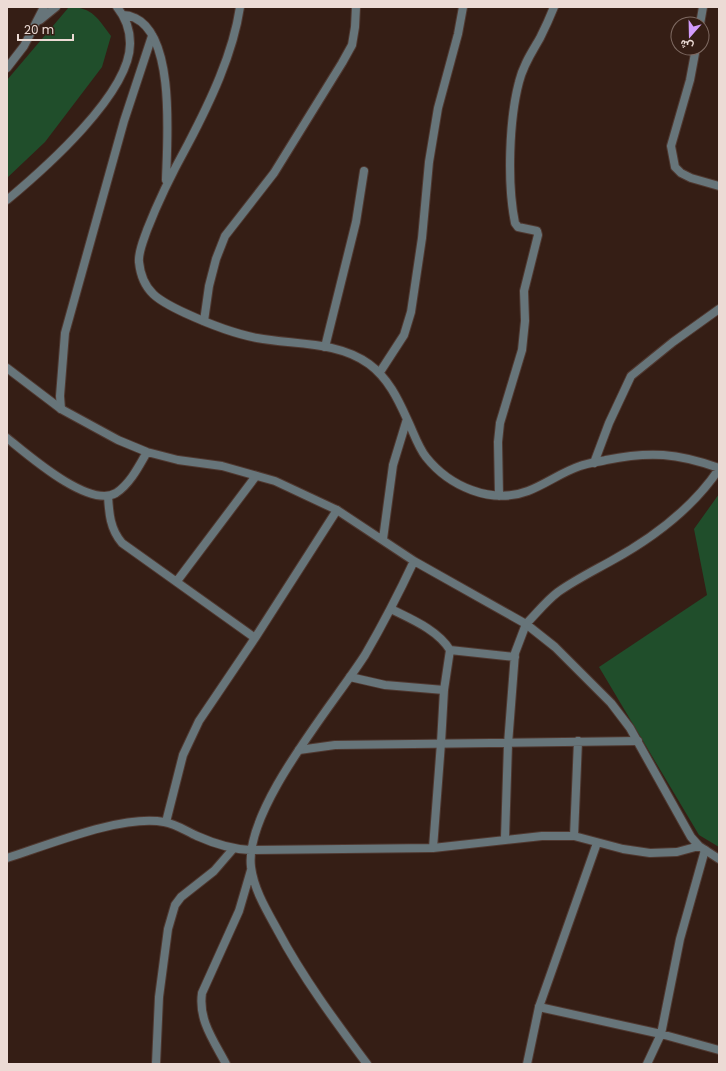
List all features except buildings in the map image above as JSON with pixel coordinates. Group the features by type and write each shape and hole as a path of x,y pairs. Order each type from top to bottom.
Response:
{"street":[{"path":"7,68 24,46 44,7"},
{"path":"37,22 56,7"},
{"path":"7,200 35,177 69,144 107,98 120,78 126,65 130,44 129,33 123,14 117,7"},
{"path":"240,7 232,44 212,93 188,143 166,183 144,240 138,260 143,282 152,294 172,307 230,332 325,347 341,351 368,363 380,372 397,396 424,456 438,472 455,482 485,495 507,496 527,491 580,466 629,455 663,454 697,460 719,468 705,490 670,522 632,548 578,578 562,590 526,624 517,644 515,657 508,744 505,838"},
{"path":"204,321 216,259 225,236 274,173 342,63 352,45 356,27 356,7"},
{"path":"380,372 404,335 411,312 422,238 429,162 434,131 463,7"},
{"path":"499,496 498,442 500,423 522,350 525,321 524,292 538,235 537,231 518,227 515,222 510,184 512,128 519,82 527,60 540,38 554,7"},
{"path":"123,14 135,18 145,25 158,48 168,103 169,123 166,183"},
{"path":"61,409 60,396 65,333 136,80 152,36"},
{"path":"694,56 690,80 671,146 675,167 681,173 691,178 719,186"},
{"path":"325,347 356,222 364,172"},
{"path":"594,463 609,423 631,376 719,309"},
{"path":"7,368 33,390 61,409 118,440 148,452 178,460 222,466 275,481 337,510 383,539 414,561 526,624 555,647 611,703 638,741 678,816 702,848 719,859"},
{"path":"383,539 393,464 407,419"},
{"path":"7,438 67,483 86,492 108,496 115,494 129,481 148,452"},
{"path":"177,581 256,476"},
{"path":"108,496 110,520 118,538 256,638"},
{"path":"166,822 183,755 199,721 256,638 337,510"},
{"path":"367,1064 296,964 265,908 251,869 250,850 259,821 273,792 299,750 350,677 391,608 414,561"},
{"path":"391,608 432,632 446,643 450,650 444,690 433,848"},
{"path":"450,650 515,657"},
{"path":"350,677 385,685 444,690"},
{"path":"299,750 335,745 441,743 508,744 578,741 638,741"},
{"path":"574,836 578,741"},
{"path":"7,858 97,830 132,821 153,820 166,822 181,827 213,843 233,849 250,850 433,848 505,838 542,836 574,836 623,849 650,853 677,852 702,848"},
{"path":"527,1064 539,1007 597,843"},
{"path":"647,1064 661,1034 680,939 702,848"},
{"path":"156,1064 159,997 168,929 175,905 181,897 214,870 233,849"},
{"path":"226,1064 202,1018 200,1005 202,993 239,911 251,869"},
{"path":"539,1007 661,1034 719,1050"}],"green space":[{"path":"69,7 84,9 94,15 111,36 102,67 45,142 7,178 7,80"},
{"path":"719,494 719,847 699,835 599,667 707,595 694,529"}]}
